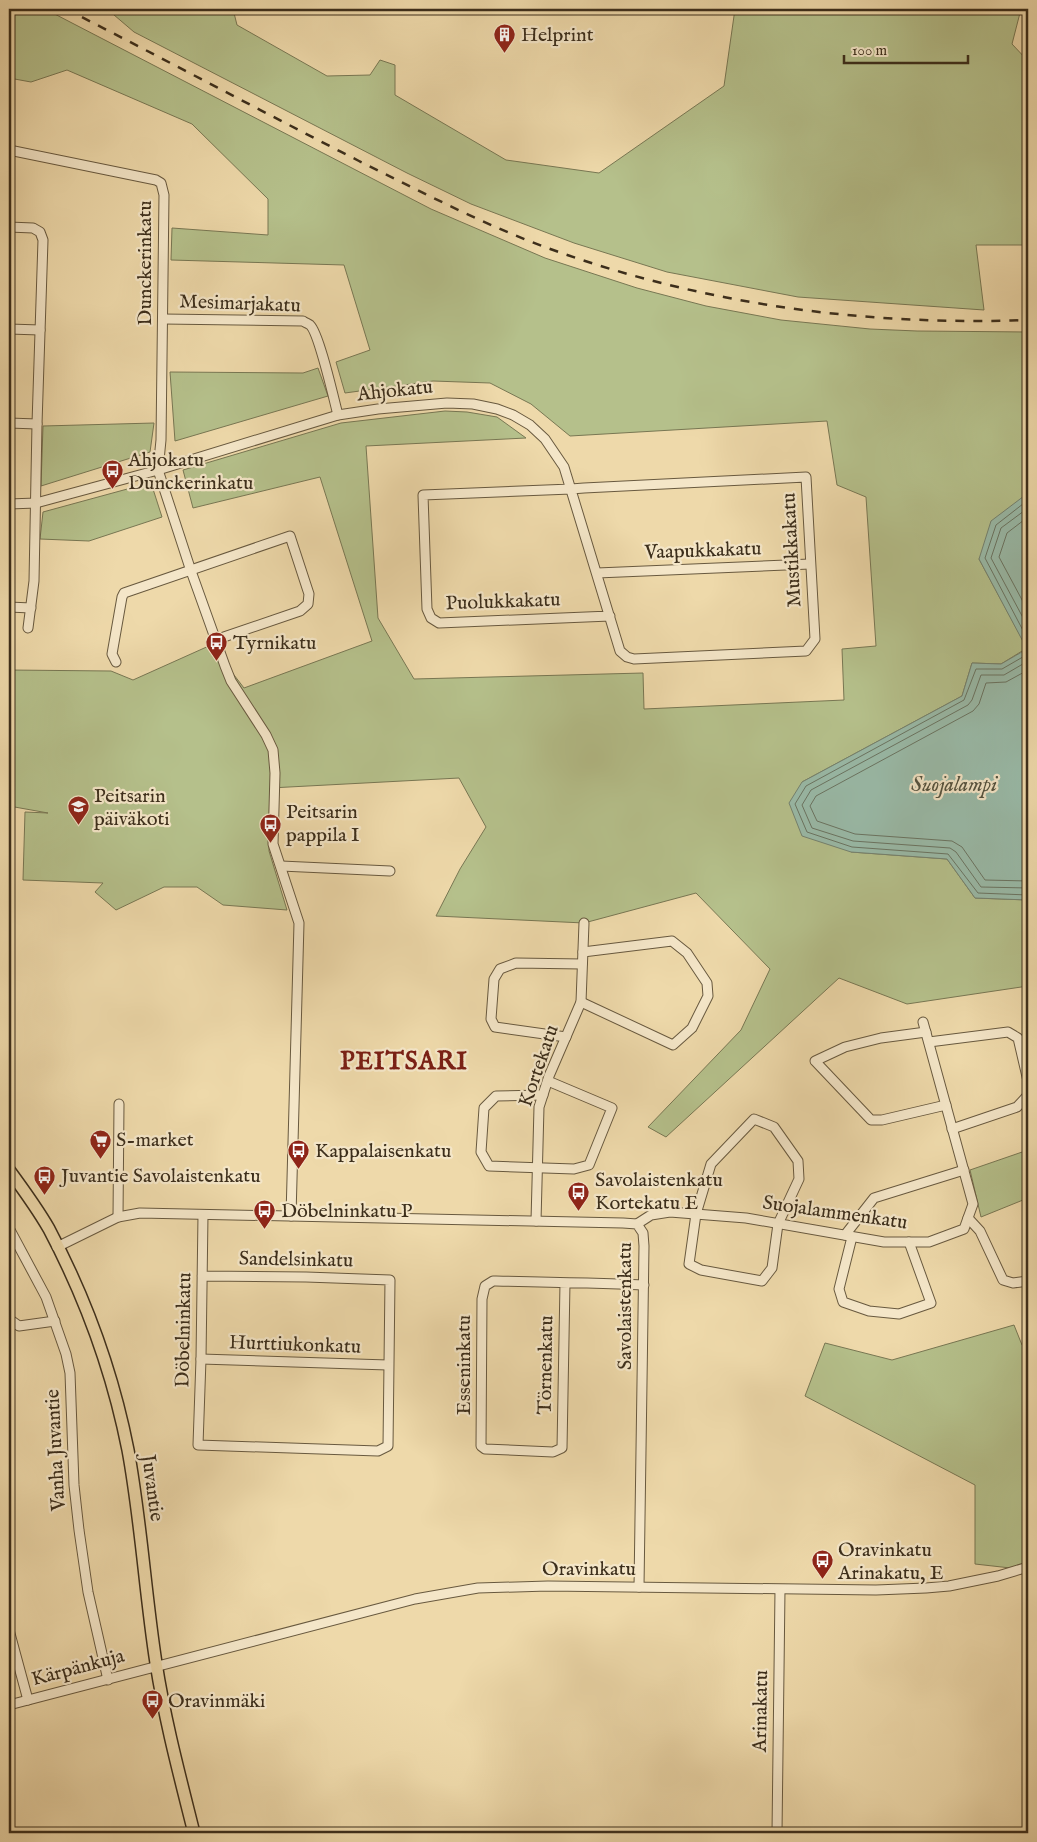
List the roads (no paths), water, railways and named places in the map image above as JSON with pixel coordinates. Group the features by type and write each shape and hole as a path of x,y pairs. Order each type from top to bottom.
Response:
{"main road":[{"name":"Juvantie","path":"9,1170 32,1202 57,1247 83,1304 98,1343 119,1412 128,1450 157,1665 168,1730 194,1833"}],"street":[{"name":"Dunckerinkatu","path":"9,150 156,180 161,183 164,195 163,319 161,440 158,470"},
{"path":"9,227 33,228 40,232 43,240 34,581 28,628"},
{"name":"Mesimarjakatu","path":"163,319 303,321 310,324 327,371 338,415"},
{"path":"9,329 40,330"},
{"name":"Ahjokatu","path":"9,504 36,504 158,470 338,415 378,409 447,403 473,404 497,409 513,415 530,425 545,439 564,467 620,651 627,657 634,659"},
{"path":"9,424 37,424"},
{"path":"158,470 224,666 231,681 266,735 273,750 275,773 273,844 299,923 291,1216"},
{"name":"Mustikkakatu","path":"571,489 806,477 815,639 806,651 634,659"},
{"name":"Puolukkakatu","path":"571,489 423,495 427,609 431,618 439,623 610,616"},
{"path":"116,662 112,654 124,593 290,536 310,594 308,604 300,611 215,640"},
{"name":"Vaapukkakatu","path":"597,573 810,564"},
{"path":"9,608 31,608"},
{"path":"281,866 390,871"},
{"name":"Kortekatu","path":"536,1221 540,1107 548,1082 581,1002 584,923"},
{"path":"581,1002 673,1045 692,1028 708,996 707,983 702,975 687,953 672,941 583,952"},
{"path":"566,1037 496,1028 491,1019 494,979 500,969 516,963 582,964"},
{"path":"924,1022 973,1204 968,1218 980,1231 1003,1280 1013,1283 1028,1281"},
{"path":"926,1032 881,1038 844,1046 815,1061 870,1120 882,1120 946,1105"},
{"path":"929,1042 1008,1032 1018,1038 1028,1081"},
{"path":"543,1095 496,1096 484,1108 481,1152 489,1166 574,1169 589,1165 612,1108 548,1082"},
{"path":"952,1129 1017,1107 1028,1095"},
{"path":"118,1217 120,1104"},
{"path":"754,1119 774,1127 798,1161 799,1179 778,1224 772,1268 762,1281 701,1270 689,1264 696,1214 711,1164 754,1119"},
{"path":"910,1242 931,1304 899,1314 869,1311 843,1302 839,1289 848,1236 874,1198 964,1170"},
{"name":"Suojalammenkatu","path":"637,1224 651,1215 670,1212 746,1218 884,1242 928,1242 964,1229 968,1218"},
{"name":"Savolaistenkatu","path":"57,1247 118,1217 140,1213 637,1224 643,1233 644,1285 639,1587"},
{"name":"Döbelninkatu","path":"202,1215 201,1360 198,1445 378,1451 388,1446 388,1364"},
{"name":"Vanha Juvantie","path":"9,1228 46,1297 66,1354 70,1373 74,1485 79,1530 88,1592 108,1680"},
{"name":"Sandelsinkatu","path":"202,1276 390,1280 388,1364"},
{"name":"Esseninkatu","path":"481,1446 482,1299 485,1286 493,1281 565,1283"},
{"path":"565,1283 644,1285"},
{"name":"Törnenkatu","path":"481,1446 485,1449 553,1452 562,1448 565,1283"},
{"path":"9,1319 19,1326 55,1322"},
{"name":"Hurttiukonkatu","path":"201,1360 388,1364"},
{"name":"Oravinkatu","path":"157,1665 416,1599 478,1588 548,1586 876,1590 949,1586 998,1576 1028,1567"},
{"name":"Arinakatu","path":"777,1833 780,1590"},
{"path":"9,1630 28,1700"},
{"name":"Kärpänkuja","path":"9,1705 108,1680 157,1665"}],"water":[{"name":"Suojalampi","path":"1028,493 1028,900 975,898 947,859 851,852 802,836 789,803 802,782 962,696 972,663 1001,664 1027,649 979,559 991,521"}],"railway":[{"path":"66,9 359,161 456,209 531,242 613,270 730,298 789,308 848,315 908,319 1028,320"}],"place":[{"name":"Helprint","path":"505,54"},
{"name":"Ahjokatu Dunckerinkatu","path":"112,490"},
{"name":"Tyrnikatu","path":"217,662"},
{"name":"Peitsarin päiväkoti","path":"78,826"},
{"name":"Peitsarin pappila I","path":"270,843"},
{"name":"S-market","path":"100,1159"},
{"name":"Kappalaisenkatu","path":"299,1170"},
{"name":"Juvantie Savolaistenkatu","path":"45,1195"},
{"name":"Savolaistenkatu Kortekatu E","path":"579,1211"},
{"name":"Döbelninkatu P","path":"265,1230"},
{"name":"Oravinkatu Arinakatu, E","path":"822,1580"},
{"name":"Oravinmäki","path":"152,1720"}],"district":[{"name":"PEITSARI","path":"404,1062"}]}
